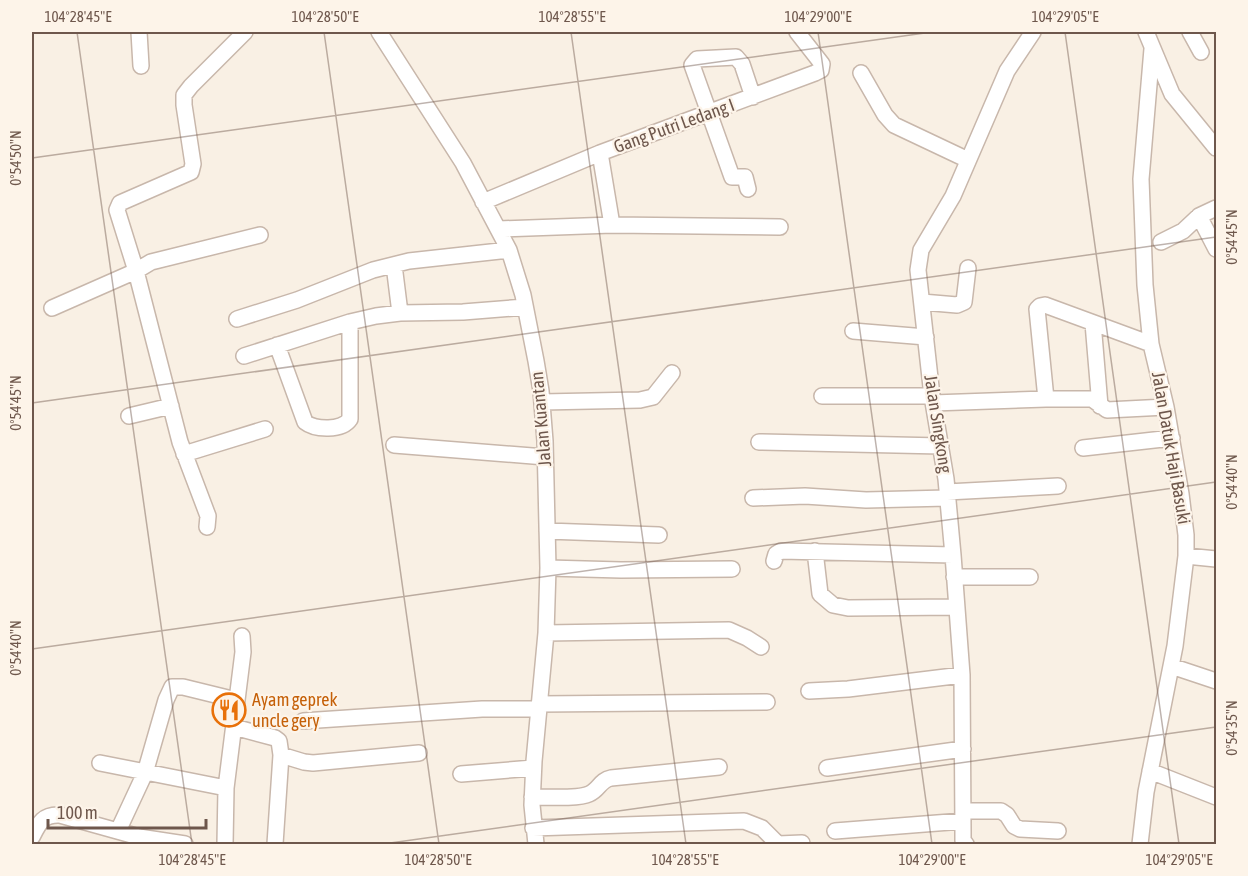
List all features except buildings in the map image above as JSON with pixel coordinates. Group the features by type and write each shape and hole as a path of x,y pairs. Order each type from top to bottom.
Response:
{"street":[{"path":"139,32 141,66"},
{"path":"207,527 208,516 184,454 136,272 117,215 120,203 191,172 193,164 184,95 245,32"},
{"name":"Jalan Kuantan","path":"379,32 463,164 499,229 509,250 525,307 536,361 542,402 548,568 546,633 533,768 533,828 536,844"},
{"name":"Gang Putri Ledang I","path":"483,202 600,153 815,73 822,68 820,60 797,32"},
{"name":"Jalan Singkong","path":"964,843 962,675 953,555 947,495 932,400 918,270 921,250 953,196 1007,71 1034,32"},
{"path":"1146,32 1172,94 1210,131 1216,148"},
{"path":"1190,32 1201,52"},
{"name":"Jalan Datuk Haji Basuki","path":"1140,844 1150,771 1171,666 1186,556 1186,535 1172,438 1151,344 1145,285 1141,179 1152,49"},
{"path":"747,189 746,177 732,177 692,65 697,59 736,57 742,64 753,97"},
{"path":"861,73 885,115 894,125 968,160"},
{"path":"600,153 612,225"},
{"path":"1161,242 1183,231 1199,216 1216,208"},
{"path":"1199,216 1216,249"},
{"path":"499,229 612,225 780,226"},
{"path":"52,308 136,272 145,264 260,235"},
{"path":"237,319 297,300 372,270 409,261 509,250"},
{"path":"393,265 400,313"},
{"path":"922,302 957,305 964,302 968,268"},
{"path":"1046,399 1036,309 1040,306 1045,305 1151,344"},
{"path":"244,356 350,322 400,313 463,312 525,307"},
{"path":"277,345 305,422 311,426 341,427 350,419 350,322"},
{"path":"1093,322 1100,406"},
{"path":"853,332 926,337"},
{"path":"542,402 640,400 653,397 672,373"},
{"path":"822,396 932,400 1092,399 1107,410 1166,407"},
{"path":"129,416 171,406"},
{"path":"184,454 265,429"},
{"path":"1083,448 1172,438"},
{"path":"759,442 940,446"},
{"path":"394,445 545,457"},
{"path":"753,498 805,496 867,500 1058,486"},
{"path":"547,531 659,535"},
{"path":"815,551 820,594 825,600 840,607 956,607"},
{"path":"774,561 778,552 953,555"},
{"path":"1186,556 1216,559"},
{"path":"548,568 732,569"},
{"path":"954,578 1030,578"},
{"path":"546,633 729,630 761,647"},
{"path":"225,844 226,788 243,652 242,636"},
{"path":"1171,666 1216,681"},
{"path":"809,691 822,688 848,689 962,675"},
{"path":"118,831 145,773 166,700 172,687 183,687 236,700"},
{"path":"303,721 482,709 767,702"},
{"path":"234,727 276,738 279,741 281,755 275,844"},
{"path":"827,768 963,749"},
{"path":"281,755 313,763 419,753"},
{"path":"100,763 226,788"},
{"path":"532,797 584,796 593,792 602,781 611,778 719,767"},
{"path":"461,774 533,768"},
{"path":"1150,771 1216,797"},
{"path":"835,831 1001,812 1020,829 1058,831"},
{"path":"32,837 41,820 51,814 118,831 136,841 177,844"},
{"path":"533,828 744,820 762,828 778,844 802,843"}],"place":[{"name":"Ayam geprek uncle gery","path":"229,710"}]}
